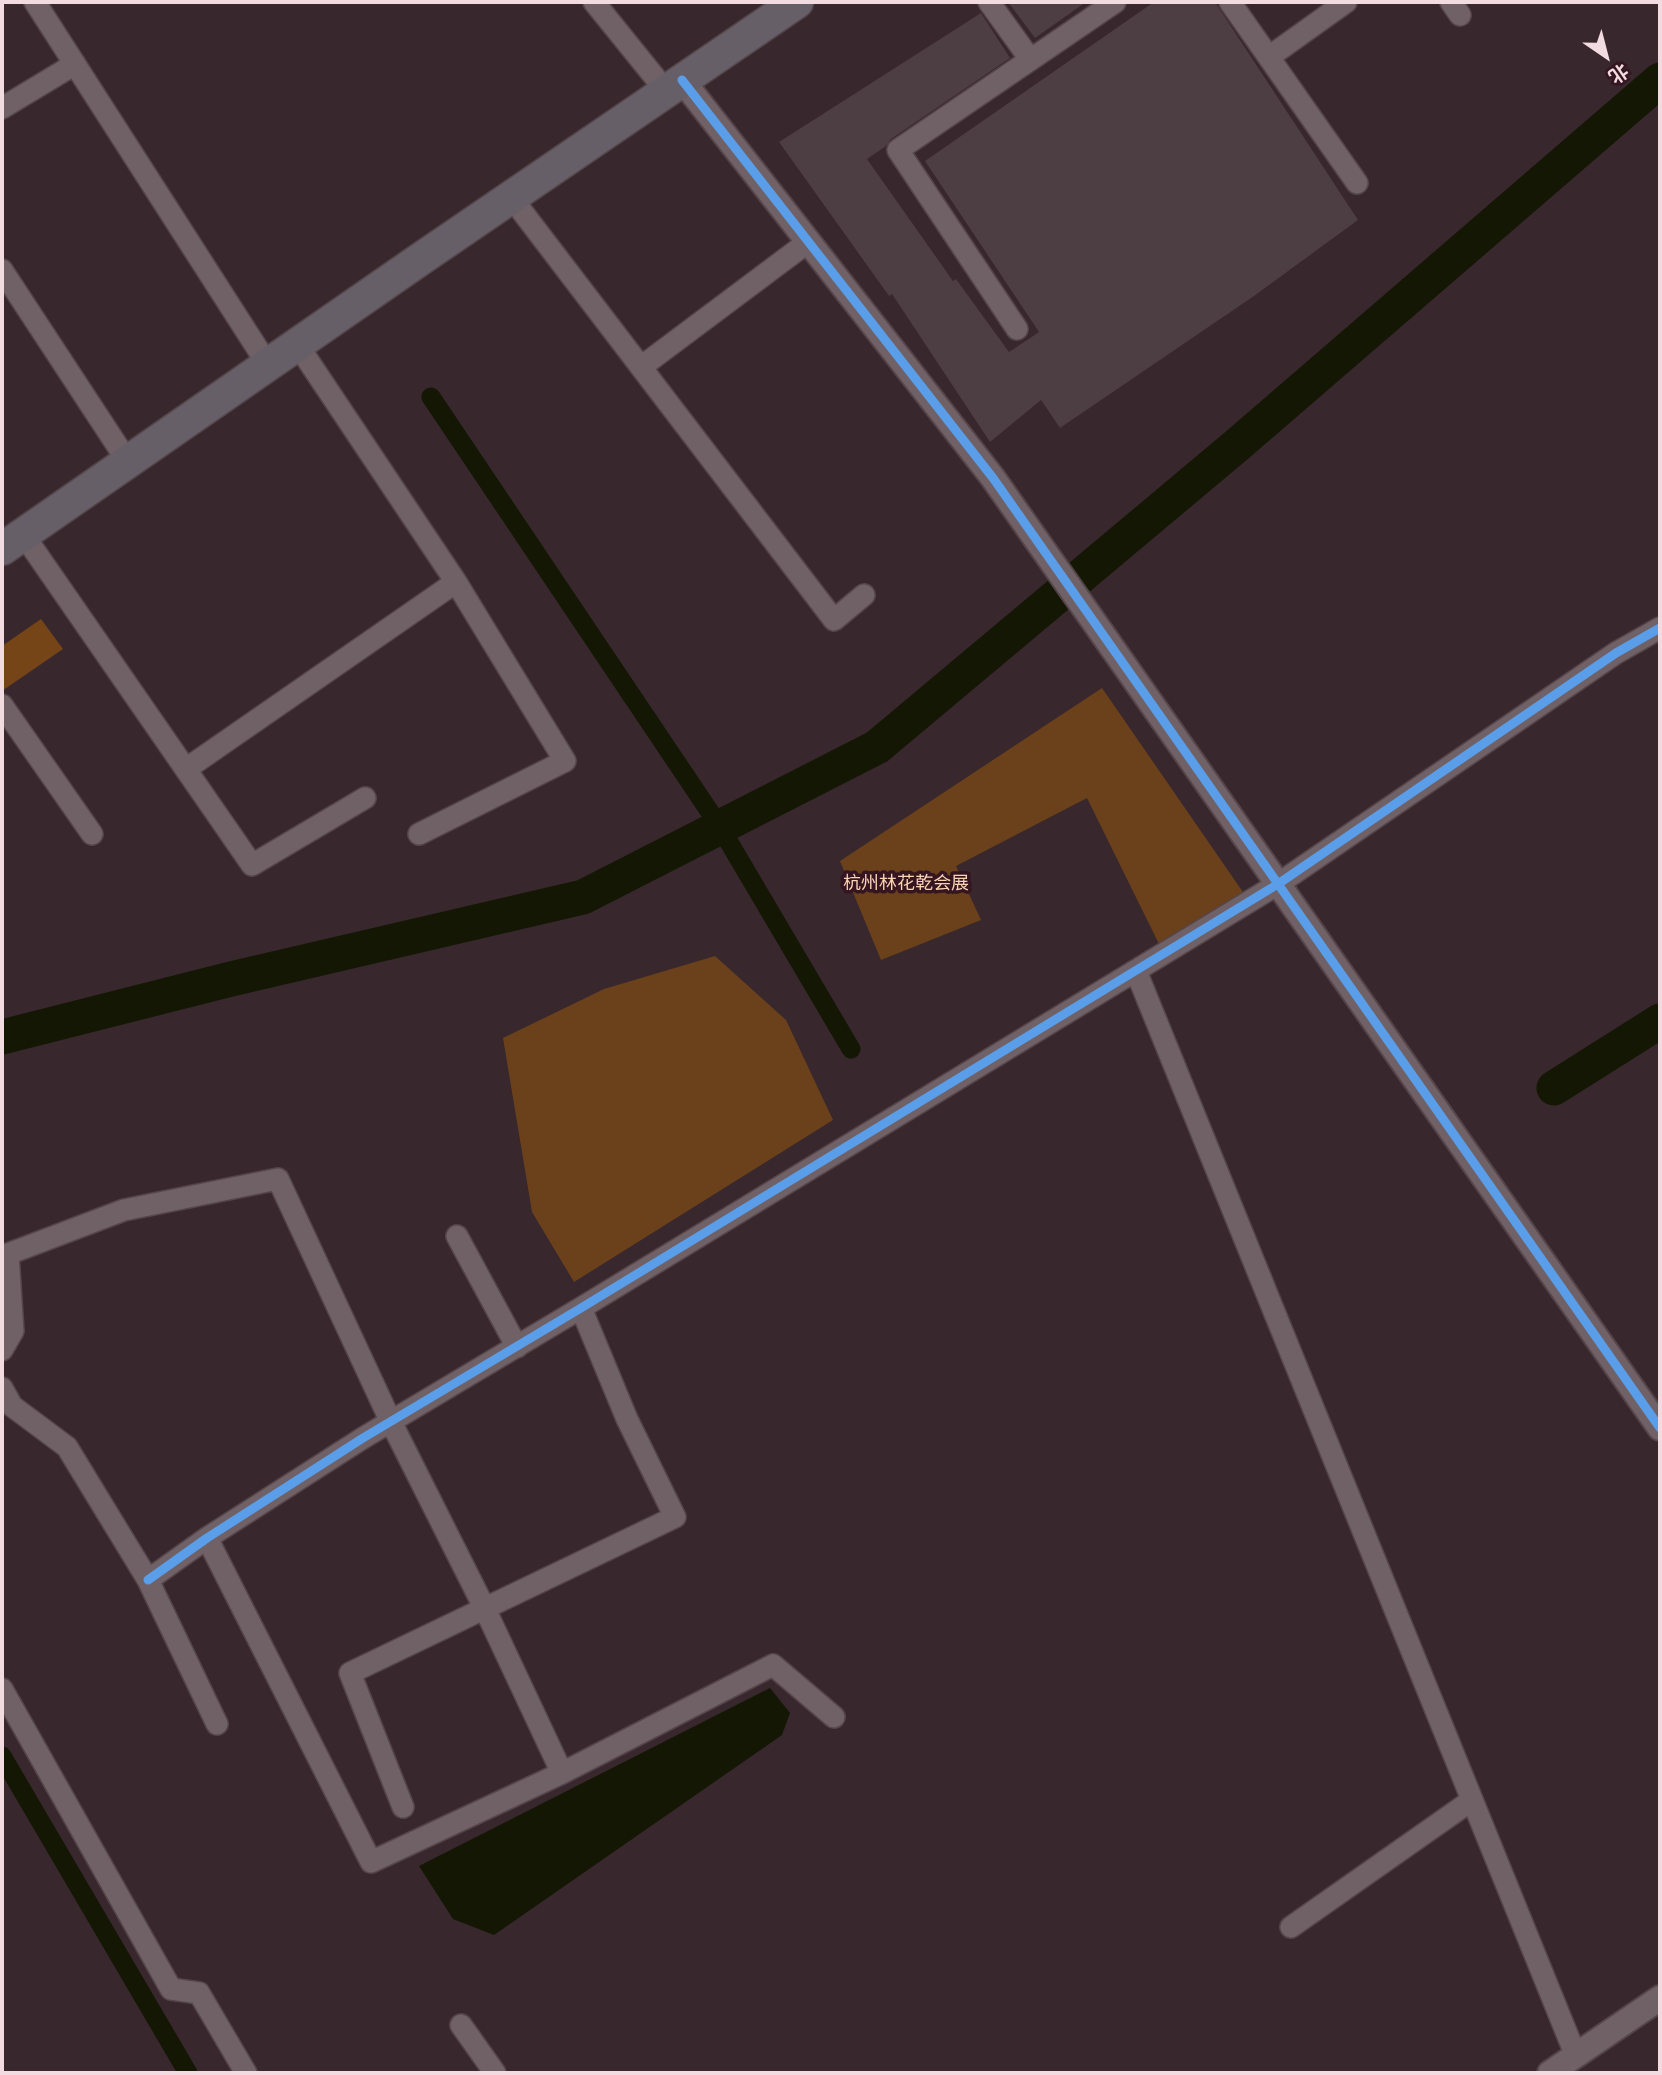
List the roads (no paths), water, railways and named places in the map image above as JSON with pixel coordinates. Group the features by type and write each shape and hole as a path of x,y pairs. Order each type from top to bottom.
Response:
{"main road":[{"path":"12,542 797,2"}],"street":[{"path":"36,2 268,365"},
{"path":"594,2 674,86 808,242 993,478 1660,1428"},
{"path":"989,2 1030,59"},
{"path":"1017,329 898,150 1115,2"},
{"path":"1230,2 1357,183"},
{"path":"1269,57 1346,2"},
{"path":"2,108 75,64"},
{"path":"511,197 834,620 864,595"},
{"path":"640,367 808,242"},
{"path":"2,270 128,462"},
{"path":"297,344 456,582 565,761 419,834"},
{"path":"12,542 186,769 253,865 365,798"},
{"path":"186,769 456,582"},
{"path":"148,1580 207,1538 391,1422 1278,884 1616,653 1660,628"},
{"path":"2,705 92,834"},
{"path":"1136,971 1576,2056"},
{"path":"2,1350 13,1331 8,1254 124,1210 278,1179 391,1422 485,1609 562,1773"},
{"path":"457,1236 517,1347"},
{"path":"403,1807 350,1673 675,1517 627,1419 581,1308"},
{"path":"2,1388 12,1406 67,1447 148,1580 217,1724"},
{"path":"207,1538 371,1862 562,1773 773,1665 834,1717"},
{"path":"2,1689 171,1989 199,1993 246,2073"},
{"path":"1291,1927 1472,1800"},
{"path":"1550,2073 1660,1998"},
{"path":"461,2025 495,2073"}],"waterway":[{"path":"2,1037 231,979 583,897 877,747 1236,446 1660,80"},
{"path":"431,397 720,827 851,1049"},
{"path":"1554,1088 1660,1021"},
{"path":"2,1756 188,2073"}],"park label":[{"name":"杭州林花乾会展","path":"906,884"}]}
